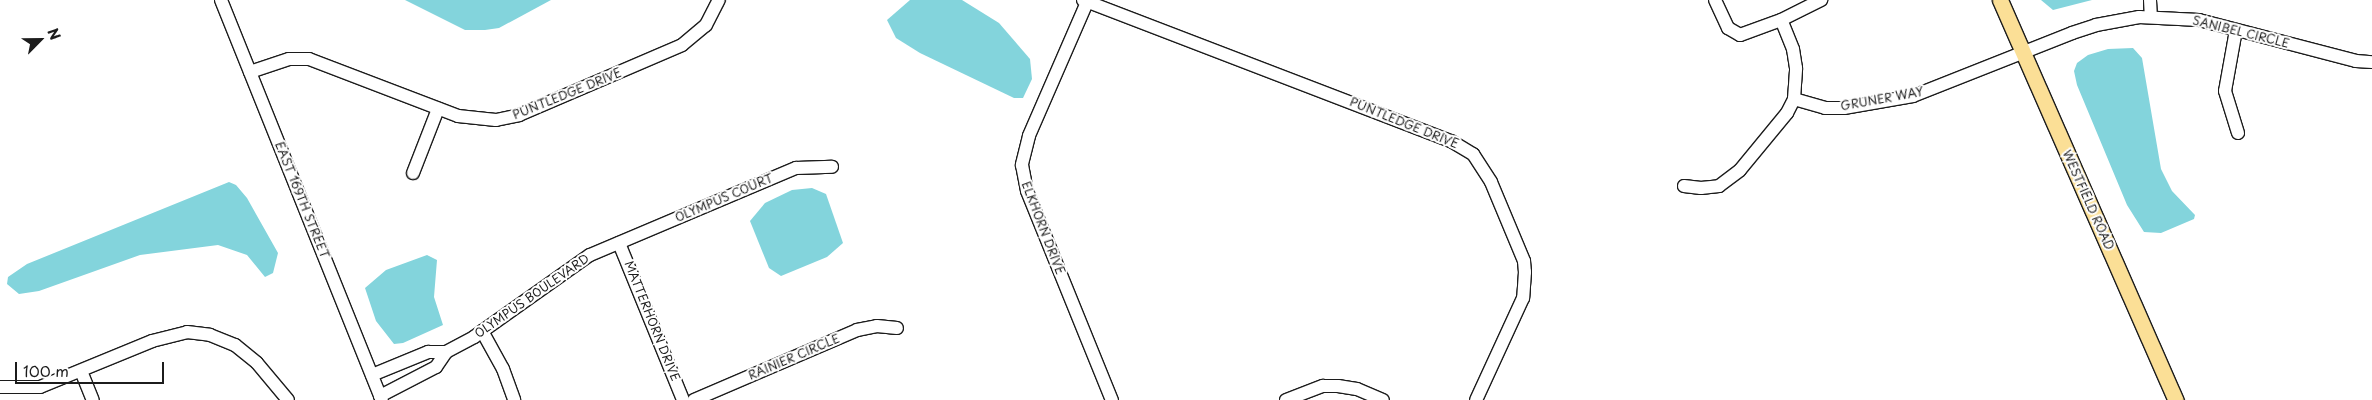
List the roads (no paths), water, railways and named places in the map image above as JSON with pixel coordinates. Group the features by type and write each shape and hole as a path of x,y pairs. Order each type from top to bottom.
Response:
{"main road":[{"name":"WESTFIELD ROAD","path":"2000,0 2176,400"}],"street":[{"name":"EAST 169TH STREET","path":"221,0 381,398"},
{"name":"PUNTLEDGE DRIVE","path":"250,72 289,59 309,58 438,109 483,120 518,116 689,41 706,25 719,0"},
{"path":"1715,0 1733,34 1747,35 1821,0"},
{"path":"2150,0 2151,17"},
{"name":"PUNTLEDGE DRIVE","path":"1086,1 1451,141 1472,154 1491,182 1524,261 1525,272 1522,298 1476,400"},
{"name":"ELKHORN DRIVE","path":"1086,1 1029,136 1022,165 1030,200 1112,400"},
{"name":"SANIBEL CIRCLE","path":"2024,55 2096,25 2151,17 2199,20 2356,61 2372,62"},
{"path":"1684,186 1701,188 1719,186 1740,170 1777,127 1794,99 1796,68 1793,49 1781,20"},
{"path":"2236,30 2225,91 2238,133"},
{"name":"GRUNER WAY","path":"1794,99 1825,108 1844,108 1913,96 2024,55"},
{"path":"413,173 438,109"},
{"name":"OLYMPUS COURT","path":"619,243 796,168 832,167"},
{"name":"OLYMPUS BOULEVARD","path":"381,398 436,367 446,352 482,331 590,255 619,243"},
{"name":"MATTERHORN DRIVE","path":"619,243 683,400"},
{"name":"RAINIER CIRCLE","path":"694,400 857,330 877,326 897,328"},
{"path":"482,331 503,370 514,400"},
{"path":"0,387 40,387 164,337 198,333 222,339 246,352 288,400"},
{"name":"OLYMPUS BOULEVARD","path":"372,375 428,352 446,352"},
{"path":"81,371 93,400"},
{"path":"1286,400 1323,386 1357,389 1382,400"}],"water":[{"path":"405,0 551,0 499,28 465,30"},
{"path":"910,0 962,0 999,23 1030,59 1032,79 1023,98 1014,98 920,53 896,38 887,20"},
{"path":"2041,0 2092,0 2053,10"},
{"path":"2133,48 2142,58 2161,169 2172,191 2195,215 2194,219 2161,233 2144,232 2127,205 2077,85 2074,71 2077,63 2088,55 2108,49"},
{"path":"229,182 236,185 247,198 278,253 273,273 265,277 247,255 218,245 140,255 39,291 19,294 7,284 8,277 27,264"},
{"path":"812,188 826,194 843,243 827,257 781,276 769,268 750,221 765,203 792,190"},
{"path":"427,255 437,260 434,297 443,325 403,343 394,344 376,321 365,288 386,270"}]}
